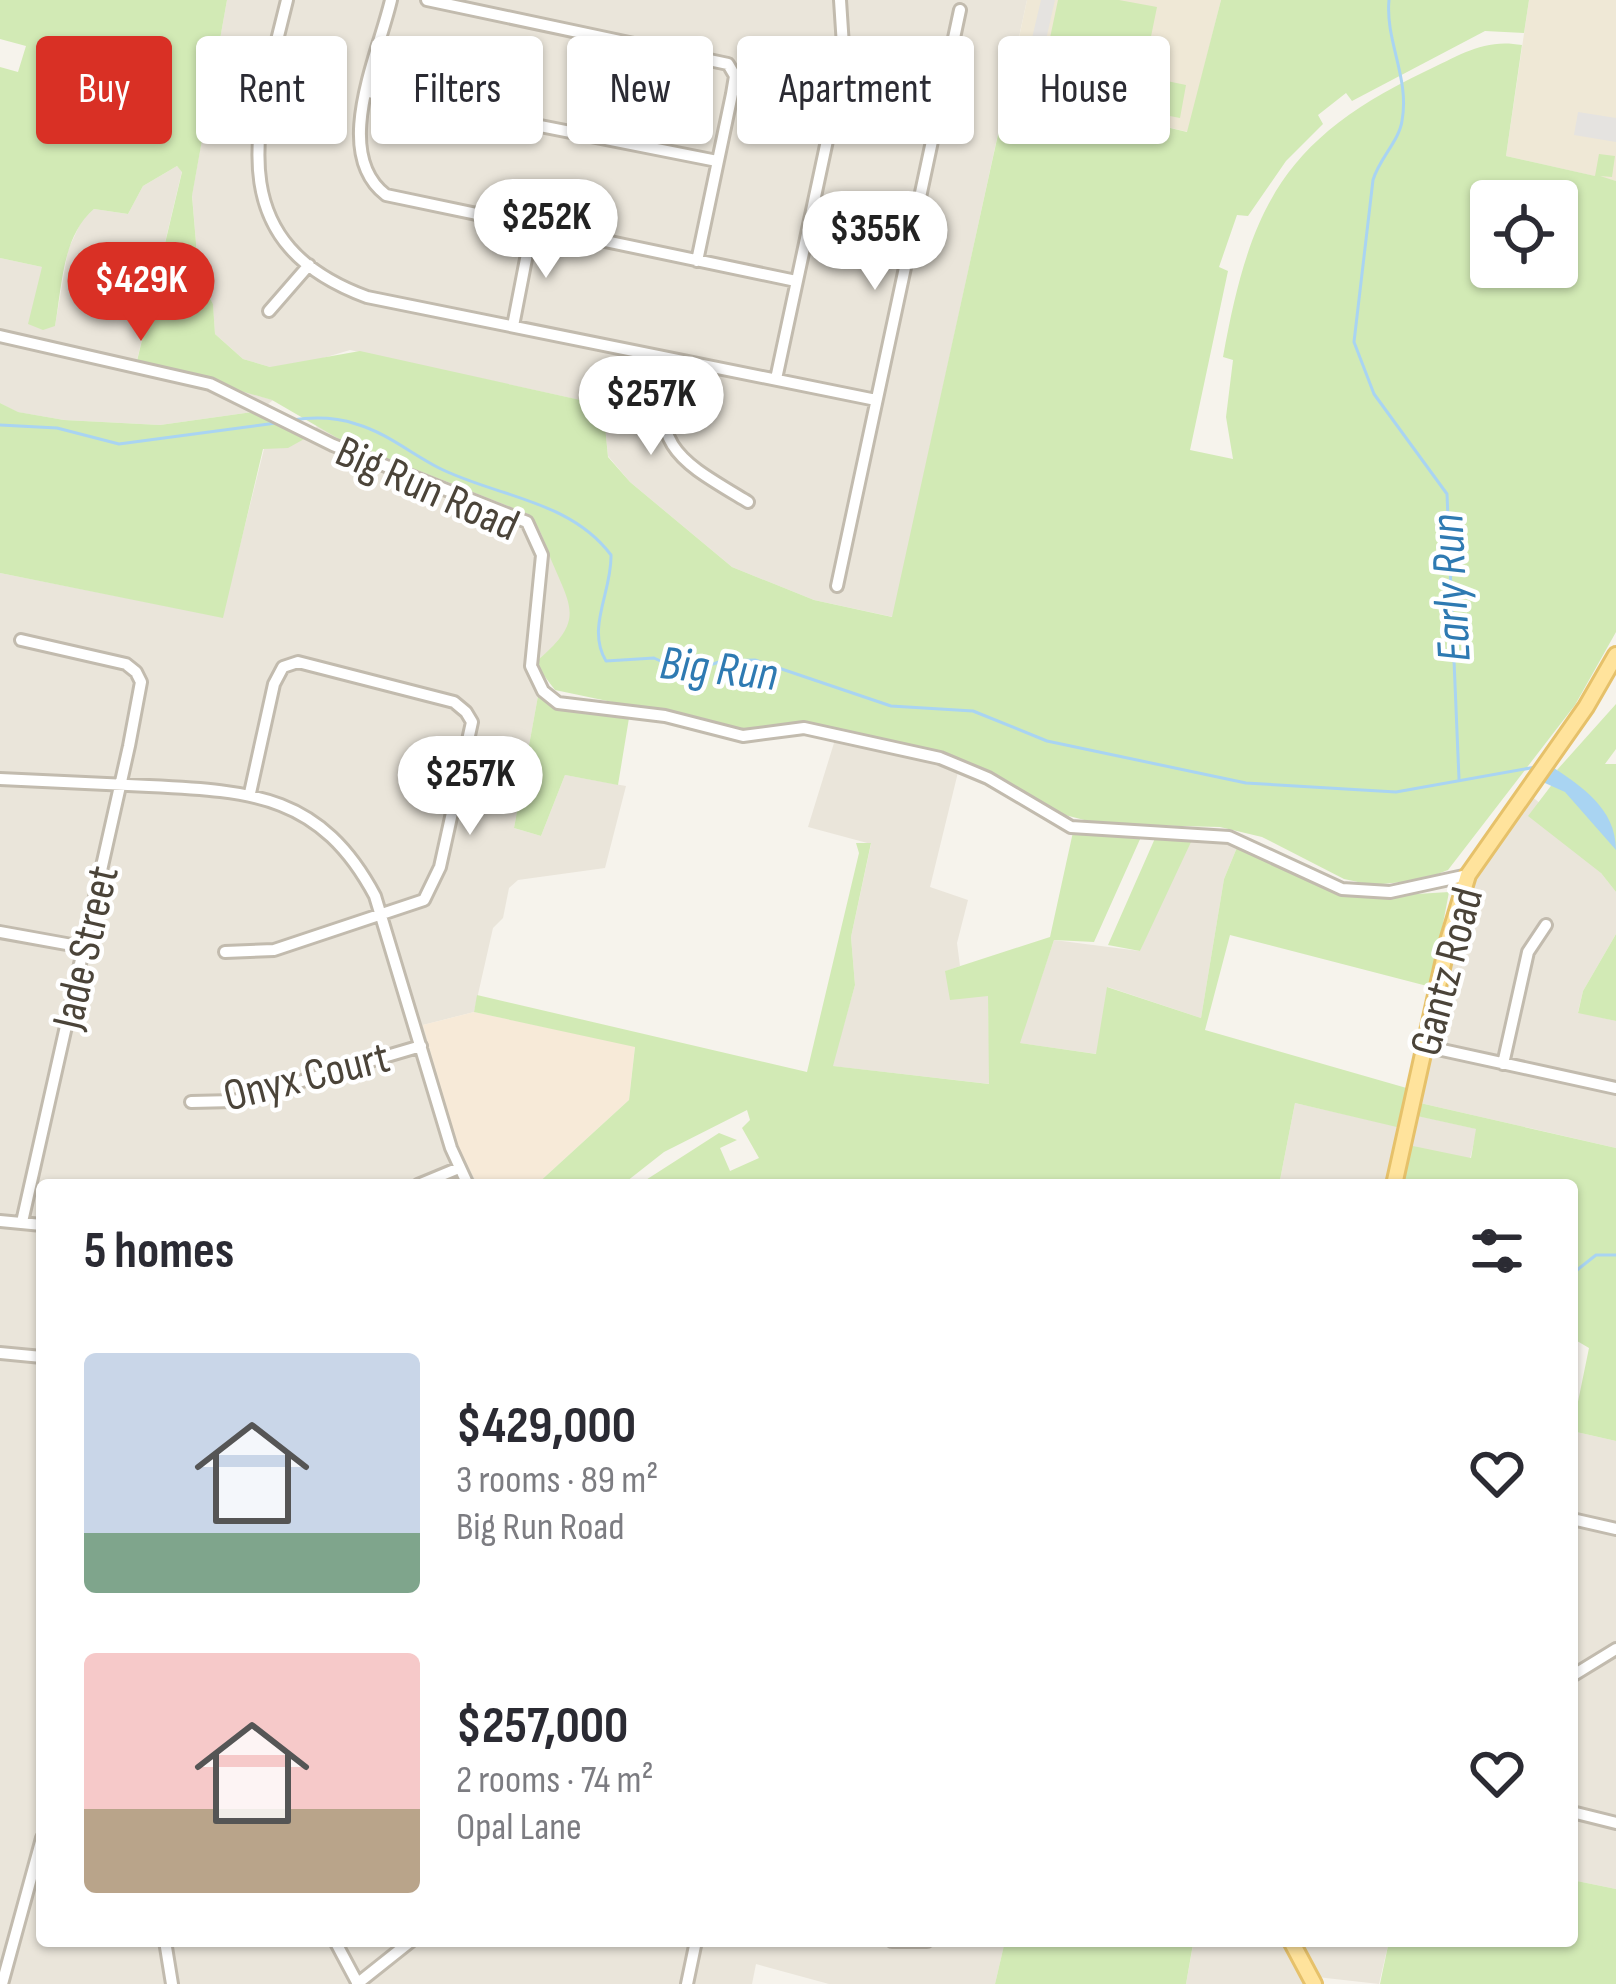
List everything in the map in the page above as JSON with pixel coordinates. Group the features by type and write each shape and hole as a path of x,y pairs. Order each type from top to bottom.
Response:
{"main road":[{"name":"Gantz Road","path":"1395,1179 1468,875 1616,655"},
{"path":"1295,1947 1313,1984"}],"street":[{"path":"287,0 255,149 272,219 309,265 367,297 876,400"},
{"path":"392,0 359,136 360,163 374,186 402,202 796,281"},
{"path":"427,0 722,59 733,70 697,261"},
{"path":"840,0 842,36"},
{"path":"954,36 960,10"},
{"path":"369,92 717,161"},
{"path":"776,380 828,144"},
{"path":"837,586 931,144"},
{"path":"513,326 532,228"},
{"path":"269,311 309,265"},
{"name":"Big Run Road","path":"0,336 210,384 264,406 312,434 527,522 542,555 531,666 543,691 558,703 648,713 742,736 804,728 940,758 988,778 1071,827 1229,837 1342,889 1390,892 1468,875"},
{"path":"668,359 659,402 666,441 688,465 748,502"},
{"path":"21,640 126,664 136,672 148,664"},
{"path":"276,654 283,667"},
{"path":"225,952 274,950 424,900 435,885 472,722 454,702 298,662 283,667 274,684 250,793"},
{"name":"Jade Street","path":"22,1222 120,785 141,682 136,672"},
{"path":"466,712 479,704"},
{"path":"0,779 250,793 295,809 340,843 360,868 383,917 465,1179"},
{"path":"1503,1064 1528,952 1546,925"},
{"path":"0,932 83,947"},
{"name":"Onyx Court","path":"191,1102 234,1100 421,1046"},
{"path":"1424,1046 1616,1088"},
{"path":"432,1179 459,1168"},
{"path":"0,1221 36,1224"},
{"path":"0,1353 36,1356"},
{"path":"1578,1520 1616,1529"},
{"path":"1578,1672 1616,1650"},
{"path":"1578,1814 1616,1822"},
{"path":"2,1984 36,1860"},
{"path":"166,1947 172,1984"},
{"path":"338,1947 358,1984 404,1947"},
{"path":"687,1984 695,1947"}],"shaded area":[{"path":"227,0 1027,0 1019,36 998,36 998,134 893,617 814,600 732,567 630,482 608,456 603,405 350,350 293,367 270,367 243,359 215,334 213,304 199,278 192,195 201,144 347,144 347,36 221,36"},
{"path":"1027,0 1221,0 1188,132 1170,128 1170,36 1019,36"},
{"path":"1041,0 1055,0 1047,36 1033,36"},
{"path":"1529,0 1616,0 1616,181 1506,156"},
{"path":"1578,112 1616,118 1616,142 1574,135"},
{"path":"177,166 182,171 137,360 273,400 260,411 160,425 64,420 17,412 0,403 0,258 42,267 55,326 68,250 82,220 94,209 128,214 143,186"},
{"path":"317,426 405,467 505,503 541,527 570,600 571,621 561,640 539,659 538,696 514,828 541,836 565,775 626,786 605,868 518,880 509,888 503,918 493,928 474,1012 423,1025 476,1179 36,1179 36,1947 1004,1947 995,1984 829,1984 756,1964 752,1984 0,1984 0,573 222,617 264,449 306,438"},
{"path":"838,730 961,760 930,887 968,900 957,943 960,966 946,971 988,996 990,1084 832,1066 855,985 851,937 871,844 808,827"},
{"path":"1530,795 1559,819 1616,892 1616,934 1583,991 1578,1012 1616,1021 1616,1148 1407,1100 1451,904"},
{"path":"1186,837 1238,845 1224,879 1201,1018 1108,987 1097,1054 1019,1043 1054,940 1140,951"},
{"path":"474,1012 635,1046 629,1100 543,1179 475,1179 457,1145 423,1025"},
{"path":"1295,1103 1400,1127 1405,1113 1477,1129 1470,1159 1415,1179 1280,1179"},
{"path":"1578,1432 1616,1441 1616,1889 1578,1881"},
{"path":"1193,1947 1388,1947 1379,1984 1317,1977 1319,1984 1186,1984"}],"green space":[{"path":"0,0 227,0 221,36 196,36 196,144 201,144 192,196 199,278 213,304 215,334 243,359 270,367 360,351 603,405 608,457 630,482 732,567 814,600 892,617 998,135 998,144 1170,144 1170,128 1187,132 1221,0 1529,0 1524,33 1485,31 1352,101 1346,93 1318,115 1323,124 1286,161 1248,216 1237,215 1219,267 1228,271 1190,450 1233,459 1226,417 1233,360 1223,357 1234,304 1261,219 1306,152 1338,123 1426,71 1484,46 1522,45 1506,156 1595,176 1599,154 1615,156 1612,177 1600,176 1616,181 1616,632 1575,705 1448,870 1422,880 1372,885 1344,879 1262,837 1220,827 1100,824 1061,814 991,771 948,755 798,722 741,729 555,690 539,669 539,659 563,633 570,611 541,534 528,514 339,439 272,400 137,361 182,172 177,166 143,186 128,214 94,209 83,220 65,263 55,326 43,330 28,324 42,267 0,258 0,67 18,72 26,46 0,39"},
{"path":"1058,0 1119,0 1157,7 1151,36 1050,36"},
{"path":"1170,82 1186,85 1180,118 1170,116"},
{"path":"0,403 18,412 64,420 160,425 260,411 306,438 288,448 263,449 223,618 0,573"},
{"path":"538,696 558,709 629,718 618,785 565,775 541,836 514,828"},
{"path":"1616,704 1616,749 1605,764 1616,764 1616,892 1601,873 1528,816 1560,774 1557,770"},
{"path":"1073,832 1141,837 1094,942 1054,940 1020,1043 1096,1054 1107,987 1201,1018 1224,879 1238,845 1342,890 1384,896 1449,892 1431,987 1230,935 1205,1030 1410,1089 1401,1128 1295,1103 1280,1179 647,1179 719,1133 737,1140 720,1148 730,1171 759,1158 742,1128 750,1120 747,1110 664,1152 630,1179 543,1179 629,1100 635,1047 474,1012 477,995 807,1072 859,853 856,843 871,843 851,937 855,985 833,1066 989,1084 988,996 950,1000 945,971 1050,937"},
{"path":"1156,836 1191,842 1140,951 1108,945"},
{"path":"1616,934 1616,1021 1578,1013 1583,991"},
{"path":"1420,1103 1616,1148 1616,1441 1578,1432 1578,1402 1589,1348 1578,1342 1578,1179 1400,1179 1408,1145 1471,1158 1476,1129 1417,1116"},
{"path":"1578,1881 1616,1889 1616,1984 1380,1984 1388,1947 1578,1947"},
{"path":"1004,1947 1192,1947 1186,1984 995,1984"}],"water":[{"path":"1548,764 1603,810 1616,850 1565,792 1536,779"}],"waterway":[{"name":"Early Run","path":"1389,0 1404,105 1397,136 1373,180 1354,342 1374,394 1447,494 1459,779"},
{"name":"Big Run","path":"292,420 332,419 367,428 461,478 575,522 611,555 598,636 606,661 654,658 686,673 722,661 755,660 891,706 973,711 1047,741 1246,783 1396,792 1536,767"},
{"name":"Big Run","path":"0,425 57,428 119,444 276,423"},
{"path":"1578,1269 1596,1255 1616,1255"}]}
